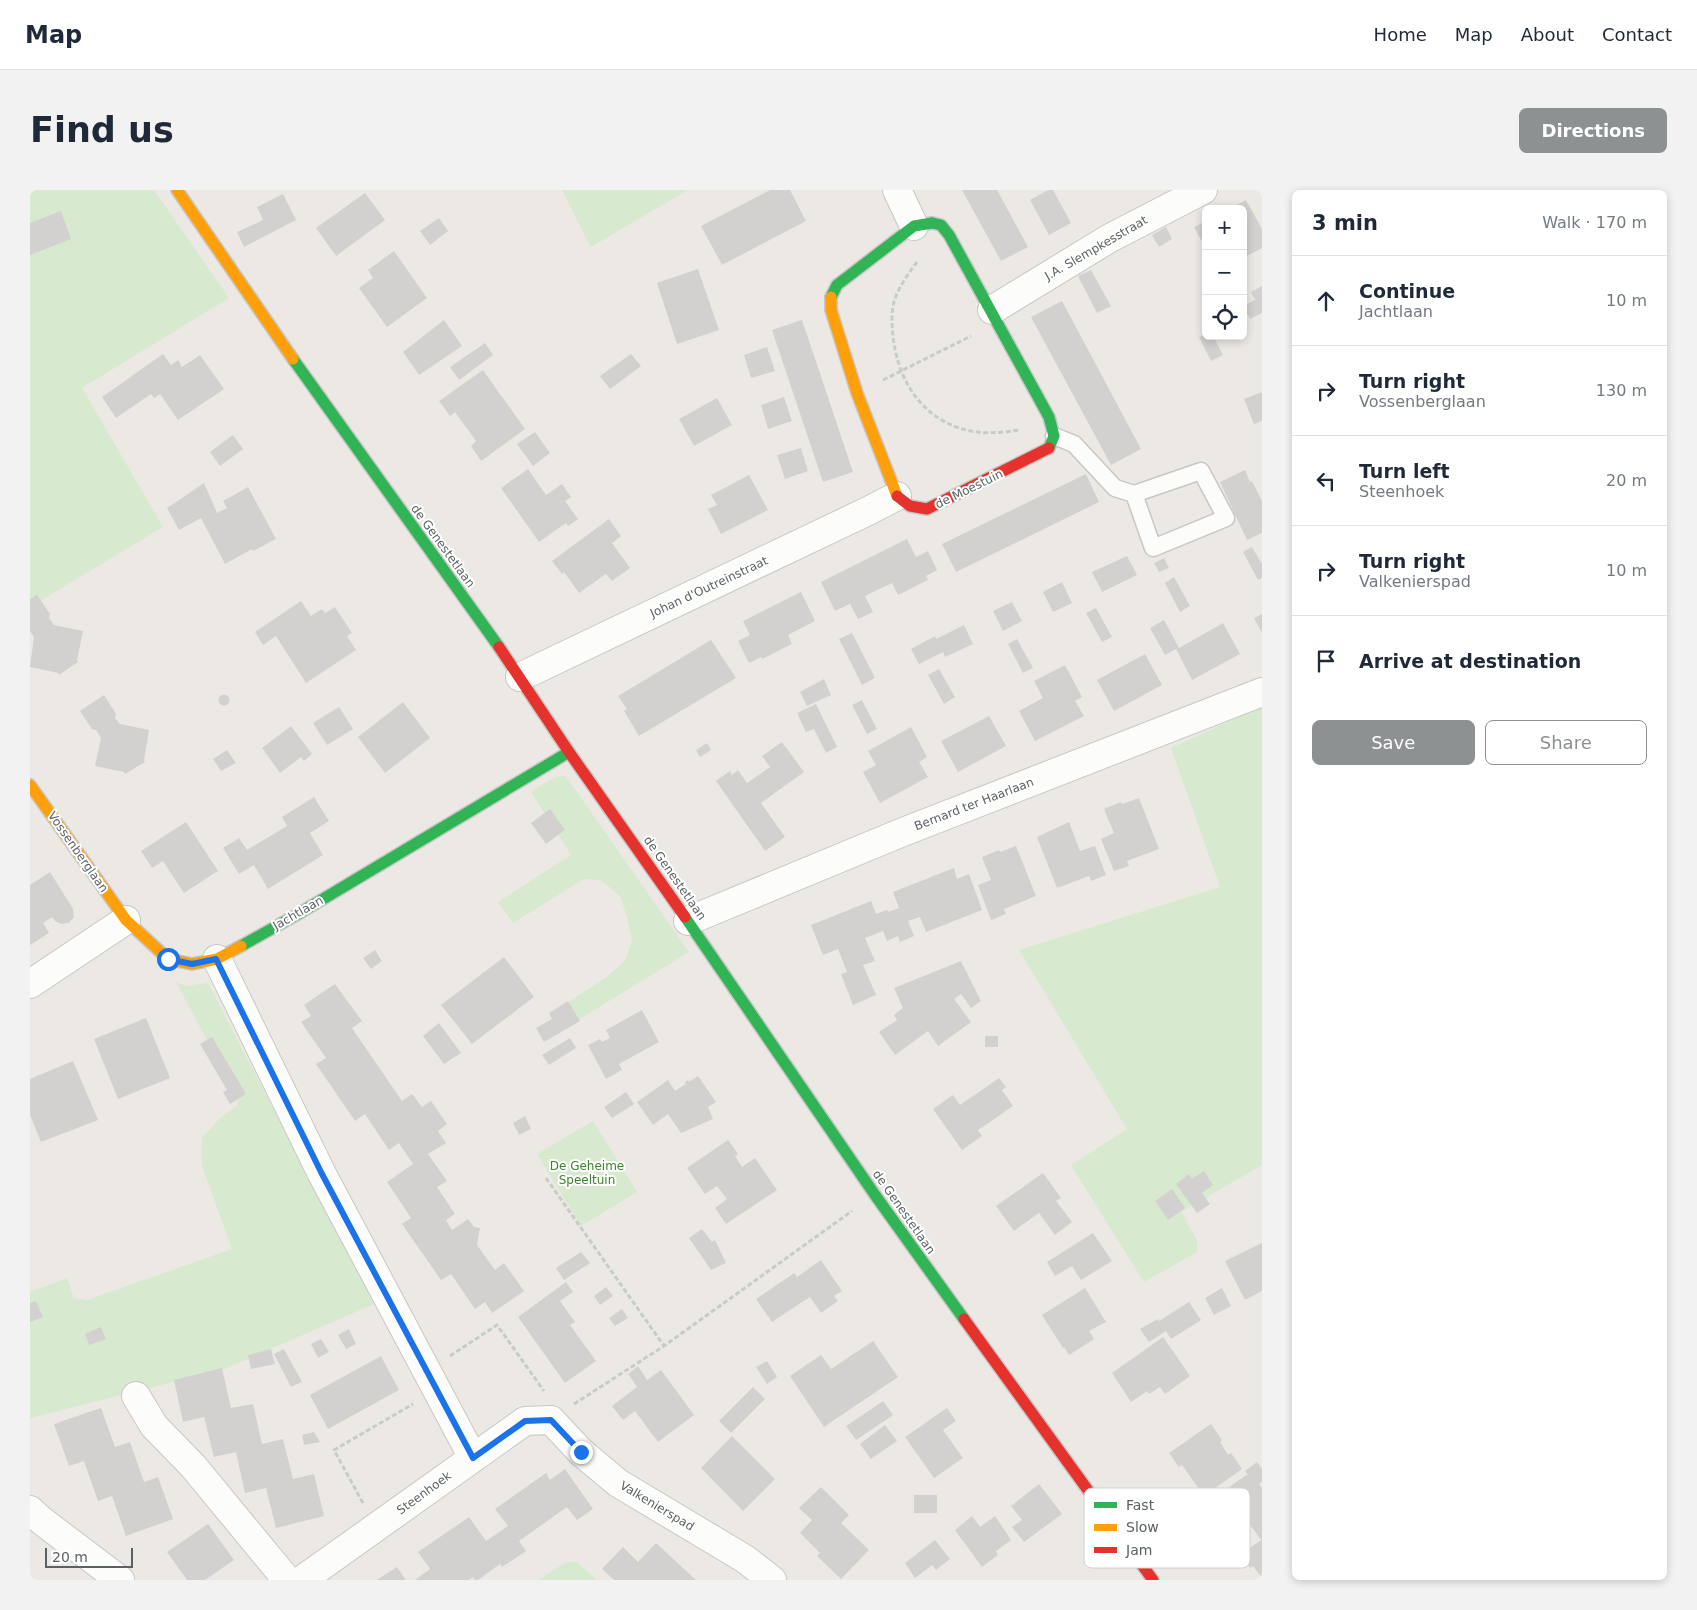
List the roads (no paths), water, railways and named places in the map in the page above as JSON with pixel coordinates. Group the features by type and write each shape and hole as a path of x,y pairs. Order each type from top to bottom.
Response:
{"street":[{"name":"de Genestetlaan","path":"177,190 316,392 520,677 569,752 688,921 875,1195 1087,1488"},
{"path":"896,190 914,226"},
{"name":"J.A. Slempkesstraat","path":"995,316 1110,238 1202,190"},
{"path":"898,496 857,393 831,310 830,297 837,285 914,226 932,223 942,225 949,235 1049,416 1054,436"},
{"name":"de Moestuin","path":"898,496 910,506 927,509 1050,449 1054,436"},
{"name":"Johan d'Outreinstraat","path":"520,677 898,496"},
{"name":"Bernard ter Haarlaan","path":"688,921 903,832 1262,692"},
{"name":"Jachtlaan","path":"126,920 168,959 192,964 216,959 298,914 569,752"},
{"name":"Vossenberglaan","path":"30,785 126,920"},
{"path":"30,984 126,920"},
{"path":"216,959 322,1174 473,1458"},
{"path":"136,1396 154,1426 193,1466 287,1580"},
{"name":"Steenhoek","path":"302,1580 525,1421 555,1417"},
{"name":"Valkenierspad","path":"555,1417 581,1452 618,1483 745,1558 772,1580"},
{"path":"30,1510 120,1580"},
{"name":"de Genestetlaan","path":"1144,1568 1153,1580"}],"lane":[{"path":"1054,436 1074,444 1116,488 1134,494 1200,471 1226,518 1154,548 1134,494"}],"park label":[{"name":"De Geheime Speeltuin","path":"587,1173"}]}
